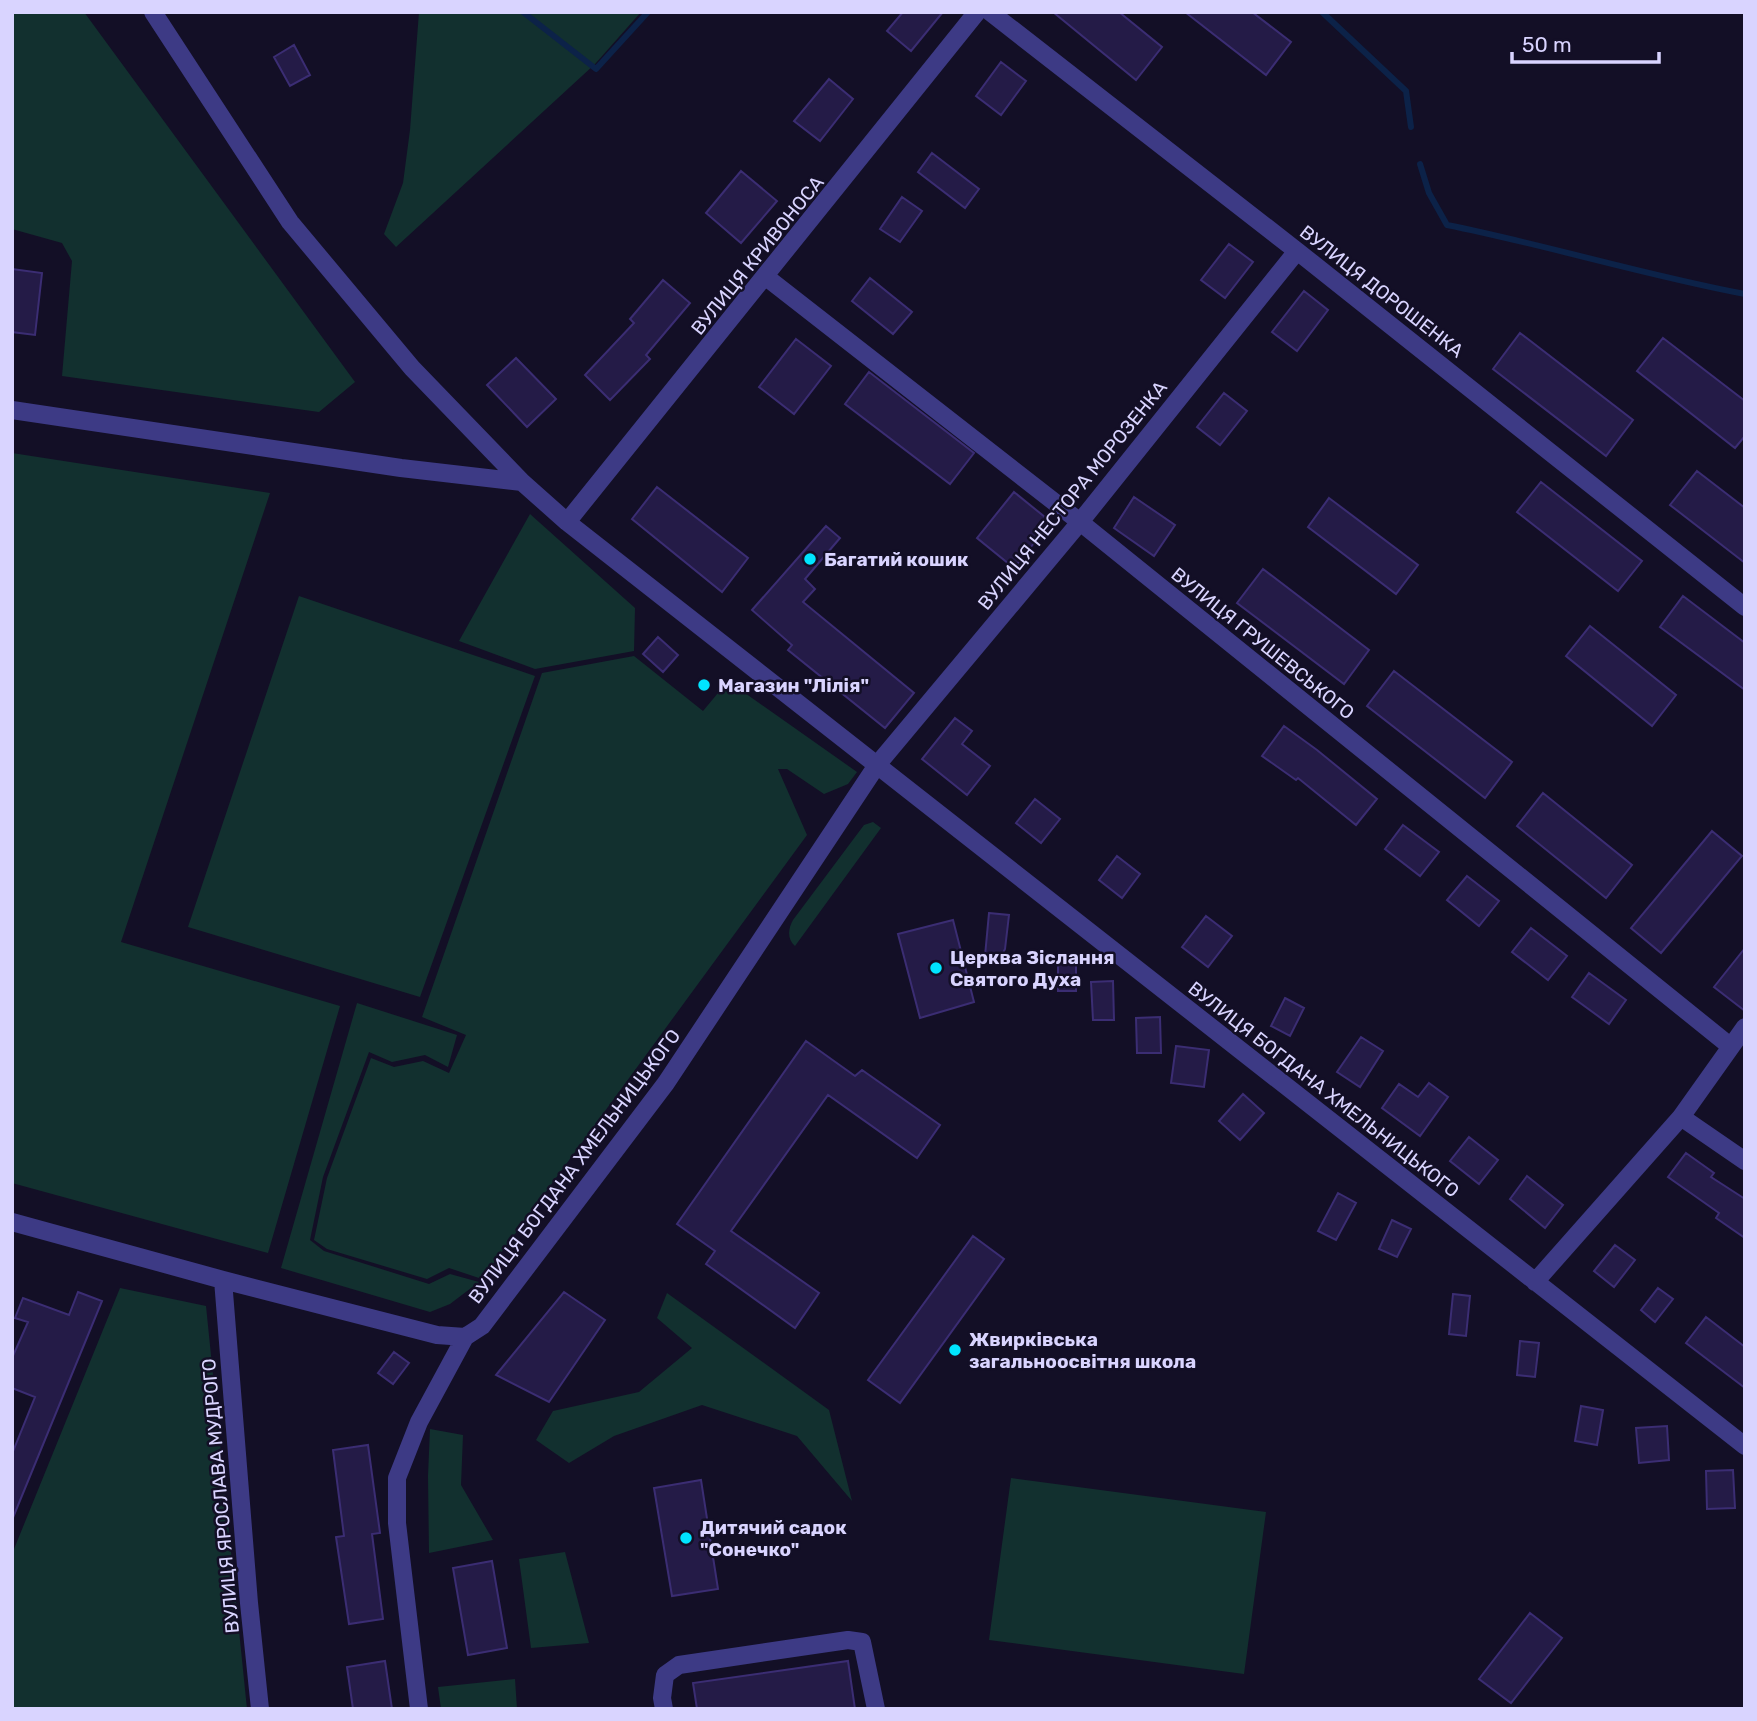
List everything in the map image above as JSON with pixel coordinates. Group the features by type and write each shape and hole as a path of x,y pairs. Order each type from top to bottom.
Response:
{"street":[{"name":"ВУЛИЦЯ БОГДАНА ХМЕЛЬНИЦЬКОГО","path":"153,12 290,222 412,368 522,482 567,522 1745,1446"},
{"name":"ВУЛИЦЯ КРИВОНОСА","path":"567,522 977,12"},
{"name":"ВУЛИЦЯ ДОРОШЕНКА","path":"990,12 1297,251 1745,607"},
{"name":"ВУЛИЦЯ НЕСТОРА МОРОЗЕНКА","path":"877,765 1080,522 1297,251"},
{"name":"ВУЛИЦЯ ГРУШЕВСЬКОГО","path":"766,277 1080,522 1730,1046"},
{"path":"12,410 401,468 522,482"},
{"name":"ВУЛИЦЯ БОГДАНА ХМЕЛЬНИЦЬКОГО","path":"465,1337 482,1326 498,1306 666,1083 877,765"},
{"path":"1535,1282 1681,1117 1745,1027"},
{"path":"1681,1117 1745,1161"},
{"path":"12,1222 437,1335 465,1337 419,1422 397,1478 397,1523 419,1709"},
{"name":"ВУЛИЦЯ ЯРОСЛАВА МУДРОГО","path":"223,1280 248,1603 261,1709"},
{"path":"664,1709 662,1698 666,1675 679,1665 848,1640 862,1642 877,1709"}],"green space":[{"path":"12,12 84,12 355,382 319,412 62,376 72,261 62,243 12,229"},
{"path":"419,12 641,12 595,64 396,247 384,234 403,183"},
{"path":"12,453 270,493 121,942 340,1006 268,1253 12,1183"},
{"path":"530,514 635,608 634,651 535,669 459,641"},
{"path":"299,596 535,676 420,997 188,927"},
{"path":"634,656 703,711 728,681 857,772 848,784 824,794 787,769 778,769 807,835 482,1279 449,1268 427,1279 327,1249 314,1240 327,1178 371,1058 394,1067 423,1061 449,1073 466,1035 422,1017 542,673"},
{"path":"873,822 881,828 795,946 789,934 793,920 864,825"},
{"path":"357,1003 457,1035 448,1067 425,1055 392,1062 369,1052 323,1177 310,1240 324,1251 429,1284 450,1274 479,1282 450,1304 430,1312 281,1268"},
{"path":"120,1288 206,1306 247,1709 12,1709 12,1554"},
{"path":"667,1293 829,1410 852,1501 797,1436 702,1405 614,1436 569,1463 536,1440 553,1411 639,1392 692,1348 657,1318"},
{"path":"430,1429 463,1435 461,1485 493,1540 429,1553"},
{"path":"1011,1478 1266,1512 1244,1674 989,1640"},
{"path":"565,1552 589,1643 531,1648 519,1559"},
{"path":"515,1679 517,1709 441,1709 438,1687"}],"building":[{"path":"903,12 943,12 911,51 887,31"},
{"path":"1053,12 1119,12 1162,47 1136,80"},
{"path":"1185,12 1252,12 1291,42 1266,75"},
{"path":"294,45 310,75 290,86 274,57"},
{"path":"1001,62 1026,81 1001,115 976,96"},
{"path":"829,79 853,99 820,141 794,121"},
{"path":"932,153 979,189 965,208 918,172"},
{"path":"741,171 777,201 741,243 706,213"},
{"path":"902,197 922,211 900,242 880,229"},
{"path":"1229,244 1253,262 1225,298 1201,280"},
{"path":"12,269 42,273 35,335 12,332"},
{"path":"870,278 912,312 893,334 852,301"},
{"path":"663,280 690,303 646,355 650,359 610,400 585,375 634,323 630,319"},
{"path":"1304,291 1328,310 1297,351 1272,332"},
{"path":"1520,333 1633,420 1606,456 1493,369"},
{"path":"1663,338 1745,401 1745,436 1735,448 1637,371"},
{"path":"796,339 831,366 794,414 759,387"},
{"path":"516,358 556,399 527,427 487,385"},
{"path":"869,372 974,453 950,484 845,404"},
{"path":"1224,393 1247,411 1220,445 1197,427"},
{"path":"1697,471 1745,508 1745,563 1670,505"},
{"path":"1541,482 1642,561 1618,591 1517,512"},
{"path":"657,487 748,558 722,592 632,519"},
{"path":"1014,492 1051,522 1014,568 977,538"},
{"path":"1134,497 1175,525 1154,556 1114,528"},
{"path":"1329,498 1418,565 1396,594 1308,527"},
{"path":"826,526 840,538 805,579 815,589 803,602 914,693 885,728 788,650 792,645 752,610"},
{"path":"1263,569 1369,650 1344,684 1237,603"},
{"path":"1683,596 1745,643 1745,690 1660,627"},
{"path":"1590,626 1676,695 1652,726 1566,656"},
{"path":"658,637 678,655 663,672 643,654"},
{"path":"1394,671 1512,762 1485,798 1367,706"},
{"path":"955,718 972,731 962,744 990,766 967,795 922,759"},
{"path":"1284,726 1377,799 1356,825 1298,778 1296,780 1262,756"},
{"path":"1543,793 1632,865 1606,898 1517,826"},
{"path":"1035,799 1060,819 1041,843 1016,823"},
{"path":"1403,825 1439,852 1420,876 1385,849"},
{"path":"1712,831 1742,856 1661,953 1631,928"},
{"path":"1117,856 1140,874 1122,898 1099,880"},
{"path":"1467,876 1499,901 1479,926 1447,900"},
{"path":"989,913 1009,915 1005,949 1000,959 985,956"},
{"path":"1206,916 1232,936 1208,967 1182,947"},
{"name":"Церква Зіслання Святого Духа","path":"953,920 974,1002 920,1018 898,934"},
{"path":"1531,928 1567,956 1548,980 1512,952"},
{"path":"1745,948 1745,1011 1714,987"},
{"path":"1058,958 1076,958 1076,991 1058,991"},
{"path":"1589,973 1626,1000 1609,1024 1572,997"},
{"path":"1113,981 1114,1020 1093,1020 1091,982"},
{"path":"1285,998 1304,1008 1290,1036 1271,1026"},
{"path":"1160,1017 1161,1053 1137,1053 1136,1018"},
{"path":"1361,1037 1383,1051 1360,1087 1337,1072"},
{"path":"806,1041 855,1076 862,1070 940,1125 917,1158 828,1095 731,1231 819,1293 795,1328 706,1264 715,1251 677,1224"},
{"path":"1176,1046 1209,1050 1204,1087 1171,1083"},
{"path":"1429,1083 1448,1097 1420,1136 1382,1108 1399,1084 1418,1097"},
{"path":"1243,1094 1264,1113 1240,1140 1219,1121"},
{"path":"1469,1137 1498,1160 1479,1184 1450,1161"},
{"path":"1686,1153 1714,1173 1711,1177 1745,1199 1745,1238 1716,1218 1719,1213 1668,1177"},
{"path":"1527,1176 1563,1205 1545,1228 1510,1199"},
{"path":"1338,1193 1356,1203 1336,1240 1318,1231"},
{"path":"1392,1220 1411,1229 1397,1257 1379,1249"},
{"path":"973,1236 1004,1259 900,1403 868,1380"},
{"path":"1615,1245 1635,1260 1614,1287 1594,1271"},
{"path":"1658,1288 1673,1299 1655,1322 1641,1310"},
{"path":"78,1292 102,1301 12,1520 12,1454 35,1397 12,1388 12,1358 28,1322 15,1318 23,1298 69,1315"},
{"path":"564,1292 605,1320 549,1402 496,1375"},
{"path":"1453,1294 1470,1296 1466,1336 1449,1334"},
{"path":"1706,1317 1745,1347 1745,1388 1686,1343"},
{"path":"1520,1341 1539,1343 1535,1377 1517,1375"},
{"path":"394,1352 409,1363 393,1384 378,1373"},
{"path":"1581,1406 1603,1410 1597,1445 1575,1441"},
{"path":"1667,1426 1669,1460 1639,1463 1636,1428"},
{"path":"368,1445 380,1533 372,1534 383,1619 349,1624 336,1537 344,1536 333,1450"},
{"path":"1733,1470 1735,1508 1707,1509 1706,1471"},
{"name":"Дитячий садок \"Сонечко\"","path":"701,1480 718,1589 672,1596 654,1488"},
{"path":"492,1561 507,1648 468,1655 453,1568"},
{"path":"1530,1613 1562,1638 1511,1703 1479,1679"},
{"path":"385,1661 392,1709 353,1709 347,1667"},
{"path":"848,1661 855,1709 697,1709 693,1683"}],"waterway":[{"path":"523,12 596,69 648,12"},
{"path":"1322,12 1406,91 1411,127"},
{"path":"1420,164 1429,193 1447,225 1745,294"}],"place":[{"name":"Багатий кошик","path":"810,559"},
{"name":"Магазин \"Лілія\"","path":"704,685"},
{"name":"Церква Зіслання Святого Духа","path":"936,968"},
{"name":"Жвирківська загальноосвітня школа","path":"955,1350"},
{"name":"Дитячий садок \"Сонечко\"","path":"686,1538"}]}
